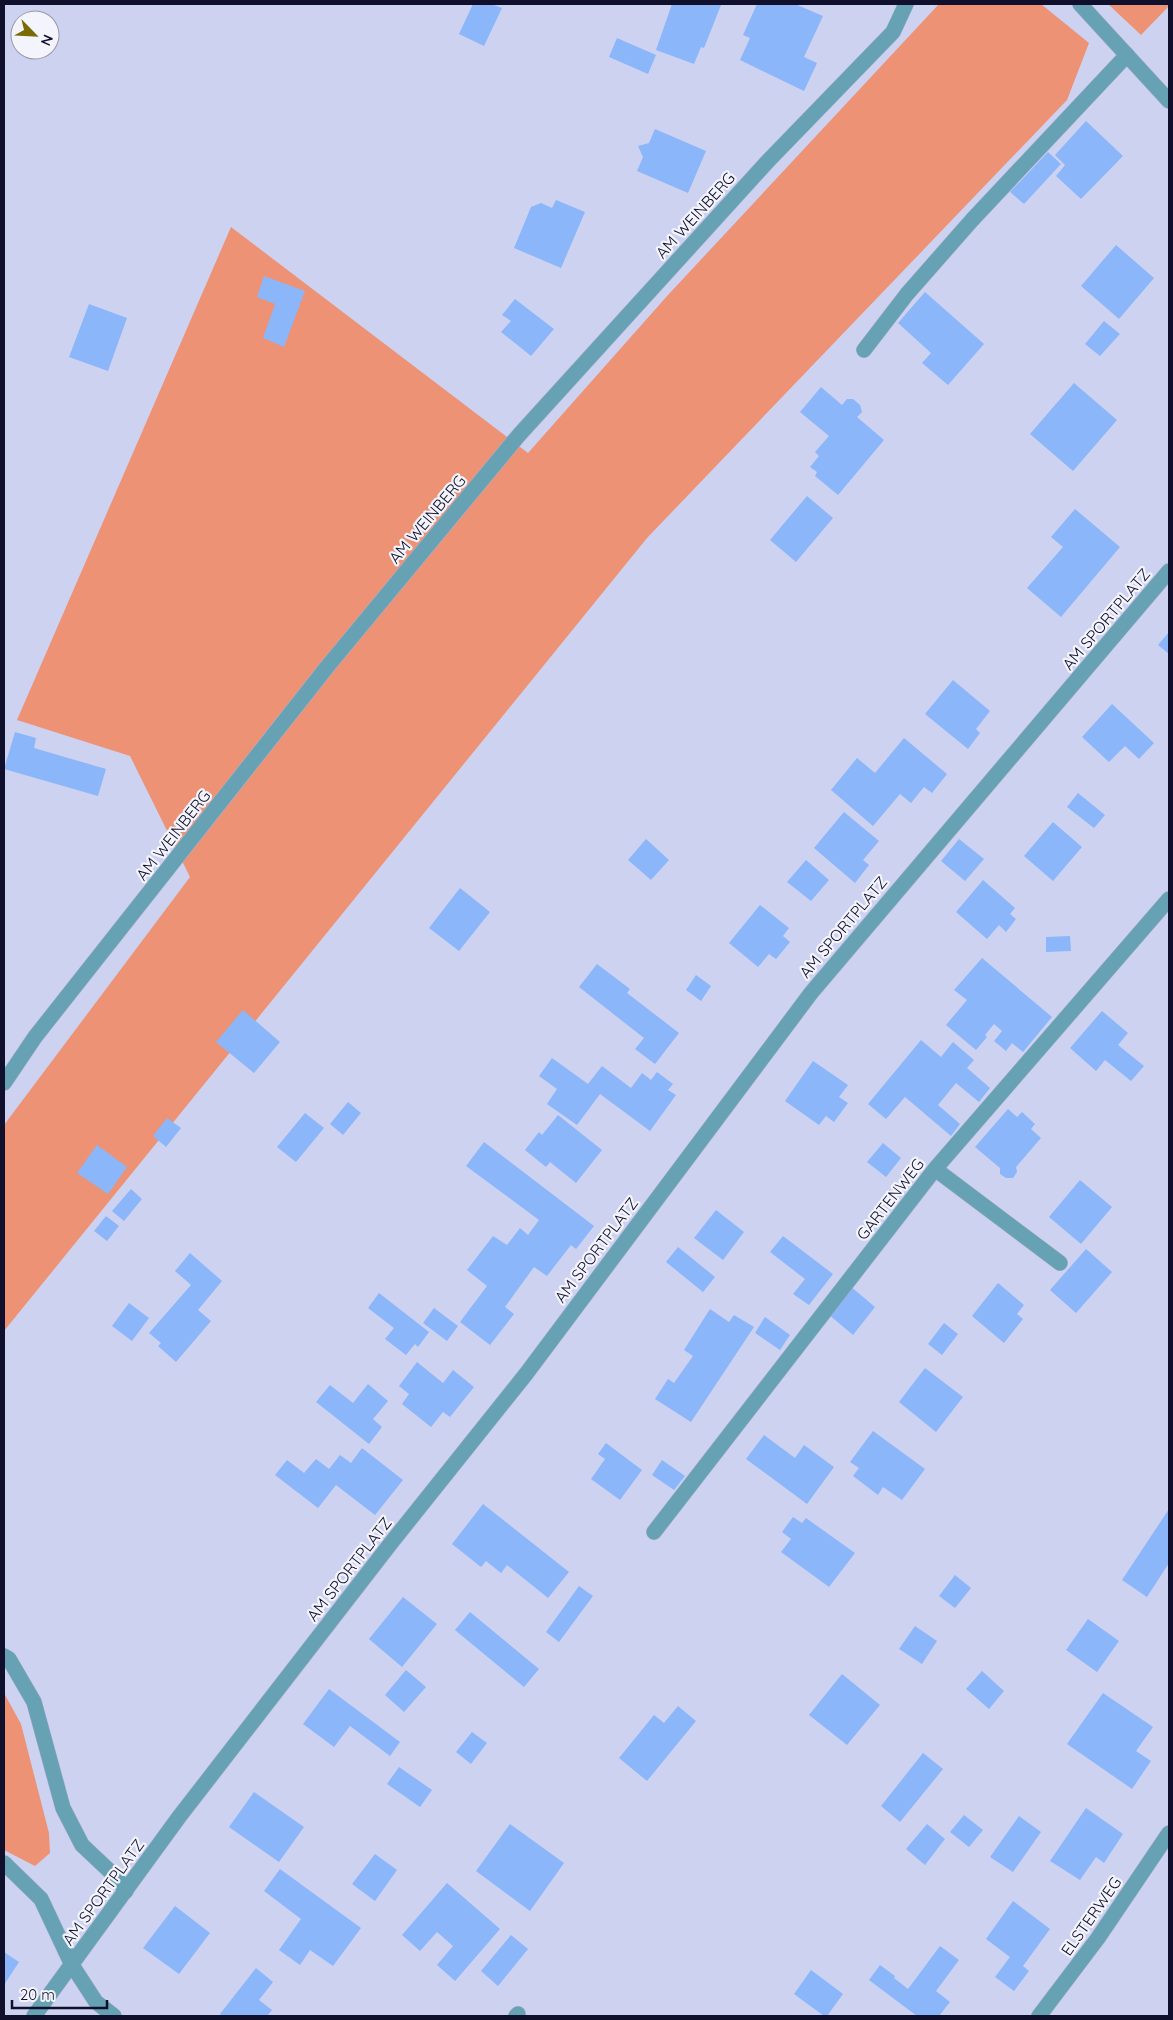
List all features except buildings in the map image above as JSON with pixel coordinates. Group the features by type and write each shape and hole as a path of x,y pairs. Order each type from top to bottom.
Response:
{"street":[{"name":"AM WEINBERG","path":"4,1083 35,1037 321,675 519,435 768,161 893,32 906,4"},
{"path":"1080,4 1169,101"},
{"path":"864,350 907,294 959,235 1127,55"},
{"name":"AM SPORTPLATZ","path":"34,2016 179,1818 373,1566 526,1374 811,993 1169,571"},
{"name":"GARTENWEG","path":"654,1532 935,1169 1169,899"},
{"path":"935,1169 1060,1263"},
{"path":"4,1656 9,1660 34,1702 63,1808 82,1845 117,1878 126,1891"},
{"name":"ELSTERWEG","path":"1039,2016 1098,1938 1169,1834"},
{"name":"AM SPORTPLATZ","path":"4,1863 41,1899 72,1965 96,2002 114,2016"}],"shaded area":[{"path":"939,4 1041,4 1089,43 1067,100 647,538 4,1331 4,1125 190,877 130,756 17,720 231,227 528,453 668,295"},
{"path":"1108,4 1169,4 1169,6 1141,35"},
{"path":"4,1693 21,1724 49,1833 50,1853 35,1866 4,1850"}]}
